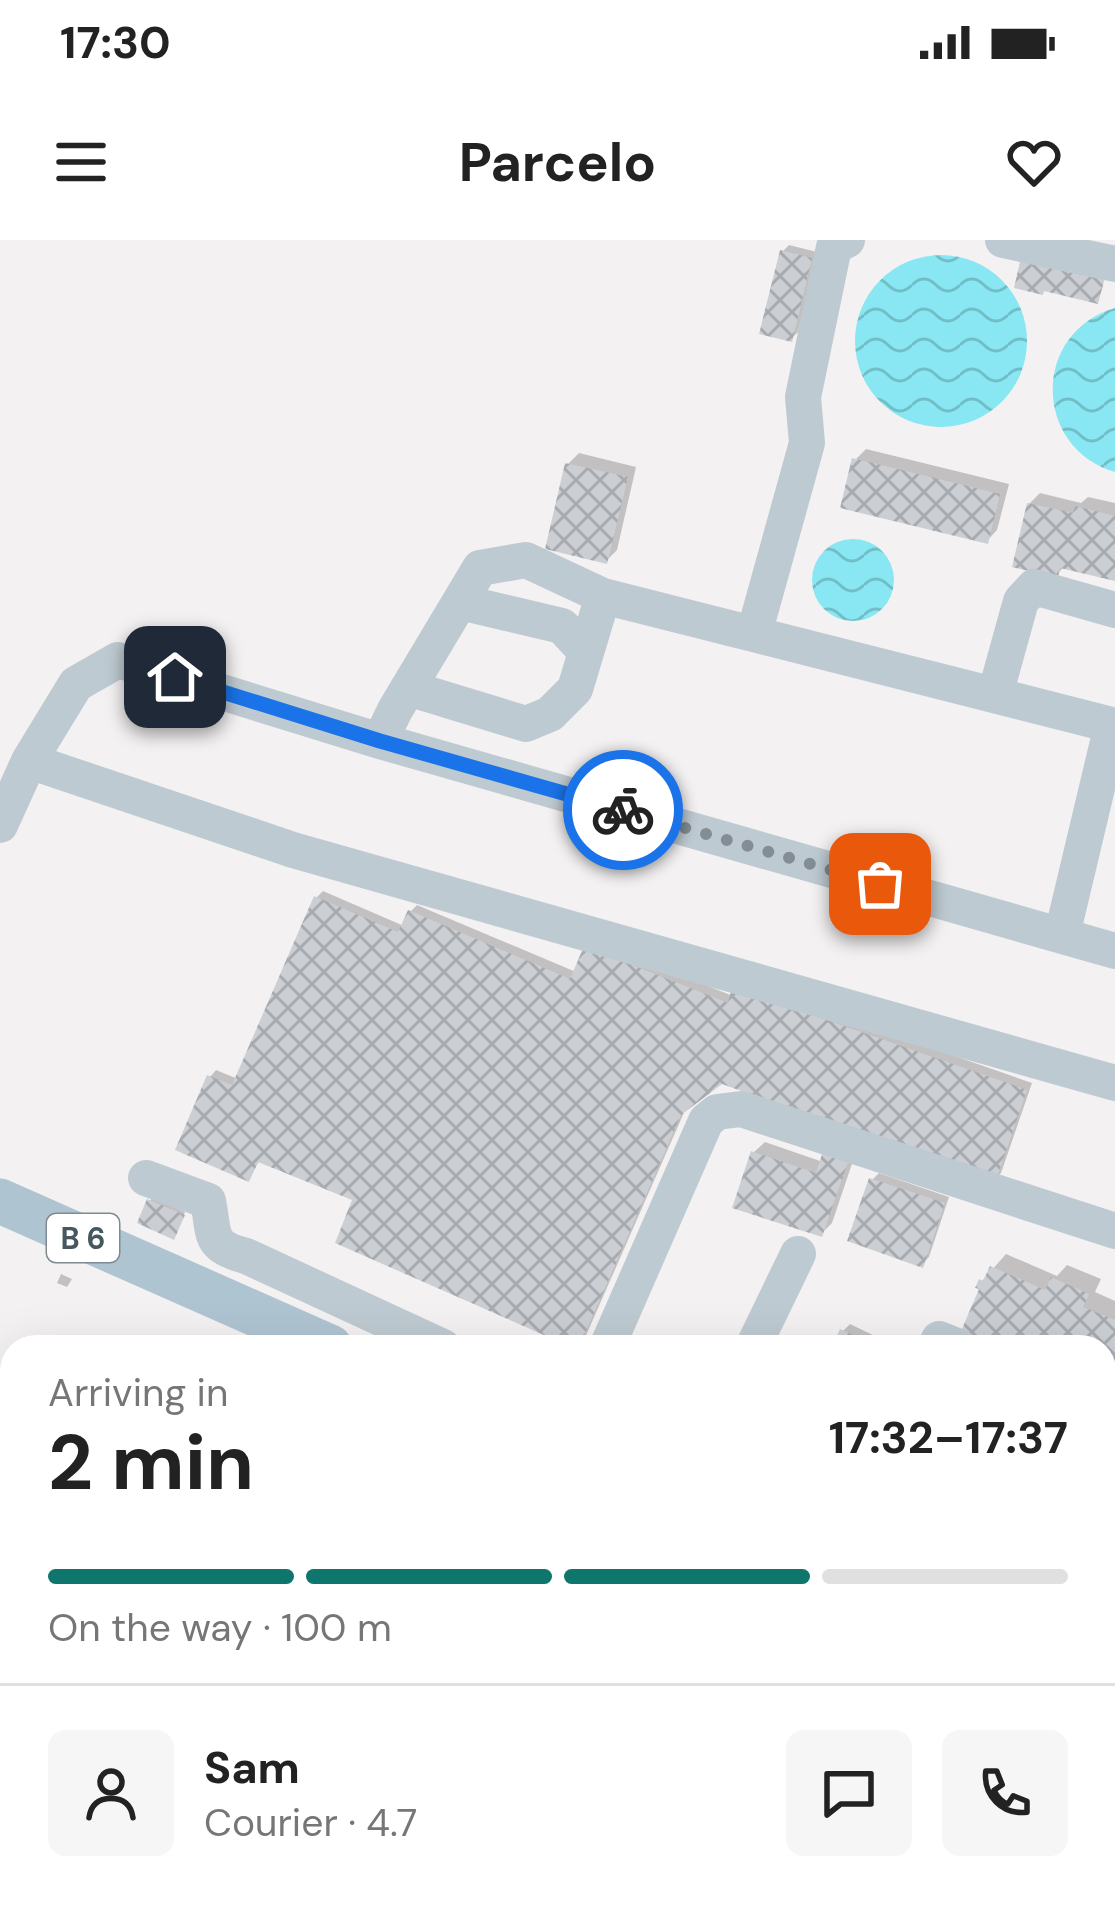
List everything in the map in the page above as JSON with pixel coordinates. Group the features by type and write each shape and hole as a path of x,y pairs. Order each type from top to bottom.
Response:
{"main road":[{"name":"B 6","path":"0,1201 303,1335"}],"street":[{"path":"754,634 807,443 803,398 834,247 847,240"},
{"path":"1003,240 1115,264"},
{"path":"380,741 480,568 526,560 604,596 1114,723 1062,935"},
{"path":"995,695 1021,601 1034,587 1115,610"},
{"path":"408,688 526,724 550,714 574,689 604,596"},
{"path":"460,602 562,626 586,652"},
{"path":"0,825 29,761 76,683 118,660 380,741 1115,951"},
{"path":"29,761 293,850 1115,1083"},
{"path":"613,1335 706,1121 717,1112 741,1109 1115,1231"},
{"path":"146,1178 208,1201 212,1232 225,1250 417,1335"},
{"path":"759,1335 798,1254"}],"water":[{"path":"941,255 974,262 1002,280 1020,308 1027,341 1020,374 1002,402 974,420 941,427 908,420 880,402 862,374 855,341 862,308 880,280 908,262"},
{"path":"1115,308 1115,472 1088,459 1068,439 1053,390 1057,364 1068,340 1088,321"},
{"path":"853,539 882,551 894,580 882,609 853,621 824,609 812,580 824,551"}],"building":[{"path":"780,250 812,258 792,342 759,334"},
{"path":"1022,253 1106,274 1098,304 1014,288"},
{"path":"852,458 1000,494 988,544 840,508"},
{"path":"565,463 628,477 607,564 545,549"},
{"path":"1027,503 1073,513 1075,506 1115,516 1115,581 1060,568 1058,578 1012,567"},
{"path":"314,896 398,932 408,910 570,979 584,946 728,1003 732,987 1027,1090 995,1183 722,1084 681,1115 584,1335 544,1335 335,1243 352,1200 258,1162 249,1182 175,1150 207,1075 232,1085"},
{"path":"824,1148 850,1156 822,1237 732,1208 751,1151 816,1173"},
{"path":"869,1178 945,1203 923,1268 847,1241"},
{"path":"147,1199 185,1215 174,1240 137,1223"},
{"path":"990,1266 1045,1290 1051,1277 1089,1294 1083,1307 1115,1320 1115,1335 959,1335 979,1289 975,1288 979,1279 983,1281"}],"way so far":[{"path":"623,810 880,884"}],"route":[{"path":"175,677 623,810"}]}
